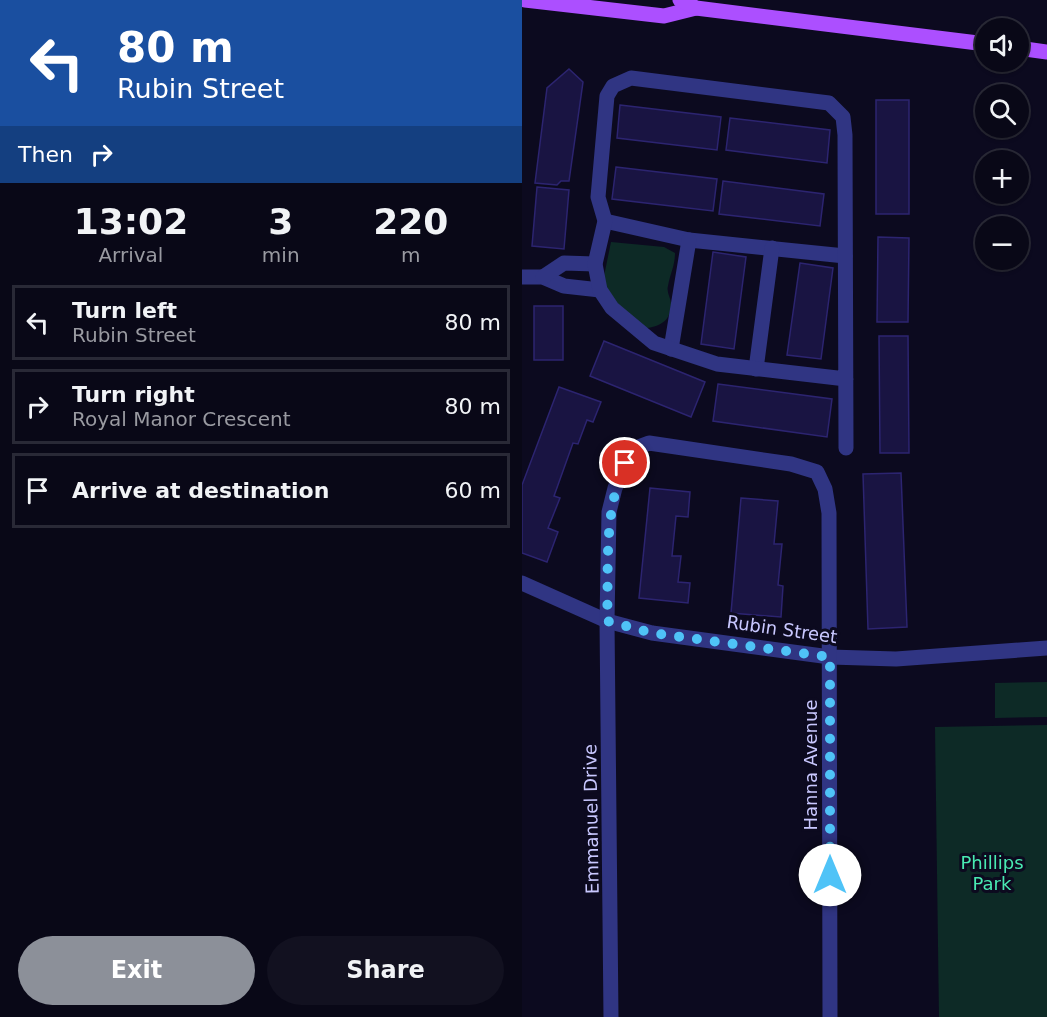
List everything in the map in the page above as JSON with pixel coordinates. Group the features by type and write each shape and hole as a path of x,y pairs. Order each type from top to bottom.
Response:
{"main road":[{"path":"525,0 664,16 696,8"},
{"path":"680,0 696,8 975,43"},
{"path":"1029,50 1047,52"}],"street":[{"path":"846,379 717,364 654,343 633,328 612,308 600,290 596,264 605,221 598,197 607,96 613,86 631,78 829,104 843,117 845,256 846,379 846,448"},
{"path":"605,221 689,240 845,256"},
{"path":"671,349 689,240"},
{"path":"756,369 772,248"},
{"path":"543,277 564,263 596,264"},
{"path":"522,277 543,277 564,286 600,290"},
{"name":"Emmanuel Drive","path":"611,1017 607,621 609,512 615,488 633,449 649,443 791,464 817,472 825,489 829,513 830,657"},
{"name":"Rubin Street","path":"522,583 607,621 652,633 830,657 896,659 1047,648"},
{"name":"Hanna Avenue","path":"830,657 830,1017"}],"green space":[{"path":"611,242 664,247 675,253 668,288 670,311 665,321 649,328 637,329 617,308 603,281"},
{"path":"1047,682 1047,717 995,718 995,683"},
{"name":"Phillips Park","path":"1047,725 1047,1017 939,1017 935,727"}],"building":[{"path":"569,69 583,82 569,181 561,181 557,185 535,183 547,88"},
{"path":"876,100 909,100 909,214 876,214"},
{"path":"620,105 721,117 717,150 617,138"},
{"path":"730,118 830,130 827,163 726,150"},
{"path":"616,167 717,179 713,211 612,199"},
{"path":"723,181 824,194 820,226 719,214"},
{"path":"537,187 569,190 564,249 532,246"},
{"path":"878,237 909,238 908,322 877,322"},
{"path":"713,252 746,257 734,349 701,344"},
{"path":"800,263 833,268 821,359 787,355"},
{"path":"534,306 563,306 563,360 534,360"},
{"path":"879,336 908,336 909,453 880,453"},
{"path":"604,341 705,382 691,417 590,376"},
{"path":"718,384 832,399 827,437 713,421"},
{"path":"559,387 601,402 593,422 587,420 578,444 573,443 554,496 560,498 548,528 558,532 547,562 522,553 522,485"},
{"path":"901,473 907,627 868,629 863,474"},
{"path":"650,488 690,492 688,517 676,516 672,556 681,556 678,582 690,583 688,603 639,598"},
{"path":"741,498 778,501 774,544 782,544 778,585 783,586 781,617 731,613"}],"route":[{"path":"625,463 609,512 607,621 652,633 690,636 830,657 830,875"}]}
